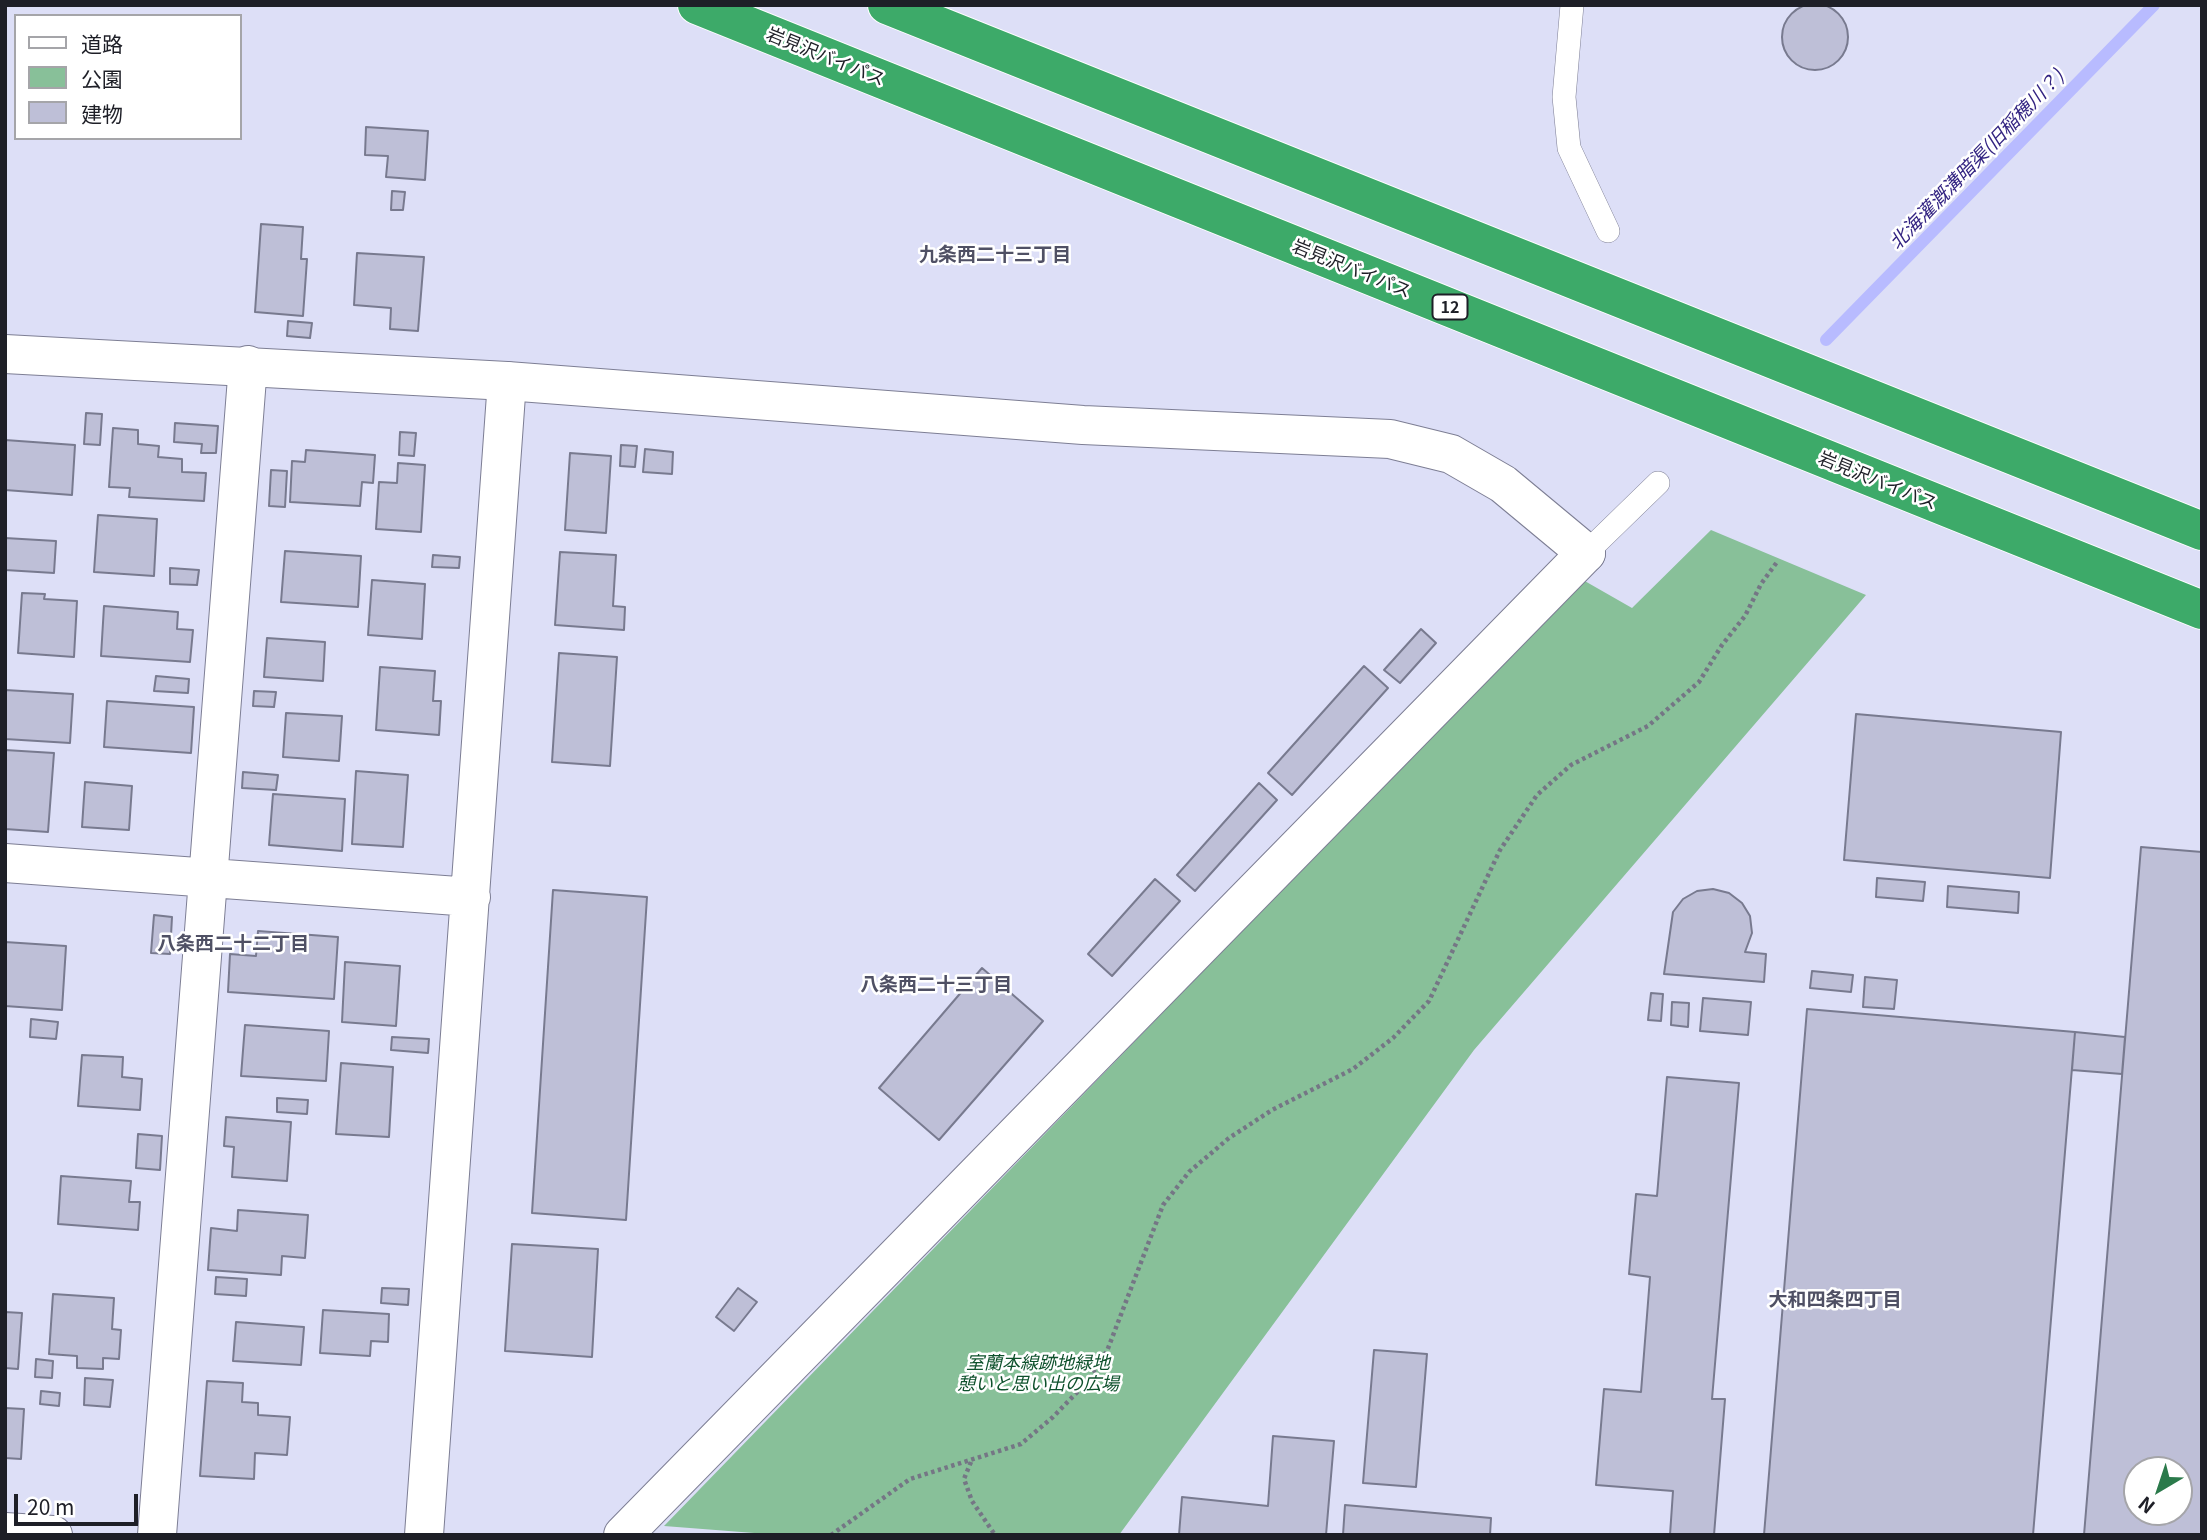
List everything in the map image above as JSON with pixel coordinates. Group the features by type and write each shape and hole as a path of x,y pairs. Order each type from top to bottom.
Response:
{"highway":[{"name":"岩見沢バイパス","path":"697,5 2202,610"},
{"path":"887,5 2202,531"}],"street":[{"path":"5,354 507,381 1083,425 1390,439 1451,454 1503,484 1586,552 623,1535"},
{"path":"157,1535 206,877 248,365"},
{"path":"424,1535 507,381"},
{"path":"5,863 471,897"}],"lane":[{"path":"1572,5 1564,97 1569,148 1608,231"},
{"path":"1586,552 1658,483"}],"path":[{"path":"831,1535 910,1479 1021,1444 1086,1383 1107,1351 1163,1205 1189,1172 1240,1131 1272,1110 1353,1069 1393,1038 1429,1000 1500,850 1537,795 1572,765 1648,726 1699,682 1722,645 1745,616 1761,584 1777,562"},
{"path":"971,1461 964,1479 972,1501 995,1535"}],"green space":[{"name":"室蘭本線跡地緑地 憩いと思い出の広場","path":"1711,530 1866,595 1474,1050 1119,1535 780,1535 664,1526 1583,580 1632,608"}],"building":[{"path":"1808,4 1822,4 1834,9 1843,18 1848,37 1846,50 1839,61 1822,70 1808,70 1796,65 1787,56 1782,44 1782,30 1787,18 1796,9"},
{"path":"366,127 428,131 425,180 386,177 388,156 365,155"},
{"path":"392,191 405,192 403,210 391,210"},
{"path":"261,224 303,227 301,259 307,259 303,316 255,312"},
{"path":"357,253 424,257 418,331 390,329 391,308 354,305"},
{"path":"288,321 312,323 310,338 287,336"},
{"path":"86,413 102,414 100,445 84,444"},
{"path":"175,423 218,426 216,453 201,453 202,444 174,442"},
{"path":"113,428 138,430 138,444 159,446 158,457 182,459 182,472 206,473 204,501 129,497 130,488 109,487"},
{"path":"400,432 416,433 414,456 399,455"},
{"path":"5,440 75,445 72,495 5,490"},
{"path":"621,445 637,446 635,467 620,466"},
{"path":"645,449 673,452 672,474 643,472"},
{"path":"306,450 375,455 373,483 362,482 360,506 290,502 292,461 305,462"},
{"path":"570,453 611,456 606,533 565,530"},
{"path":"398,463 425,465 421,532 376,529 379,482 397,483"},
{"path":"271,470 287,471 285,507 269,506"},
{"path":"98,515 157,519 154,576 94,572"},
{"path":"5,538 56,541 54,573 5,570"},
{"path":"285,551 361,556 358,607 281,602"},
{"path":"560,552 616,555 613,606 625,607 624,630 555,625"},
{"path":"433,555 460,557 459,568 432,567"},
{"path":"170,568 199,570 197,585 170,584"},
{"path":"372,580 425,584 422,639 368,635"},
{"path":"22,593 45,594 44,599 77,601 74,657 18,653"},
{"path":"104,606 178,612 177,629 193,630 190,662 101,656"},
{"path":"1421,629 1436,643 1400,683 1384,670"},
{"path":"267,638 325,642 323,681 264,677"},
{"path":"559,653 617,657 610,766 552,762"},
{"path":"1364,666 1388,688 1292,795 1268,773"},
{"path":"380,667 435,671 433,701 441,701 439,735 376,730"},
{"path":"156,676 189,679 188,693 154,691"},
{"path":"5,690 73,694 70,743 5,739"},
{"path":"254,691 276,692 274,707 253,706"},
{"path":"107,701 194,707 191,753 104,747"},
{"path":"286,713 342,716 339,761 283,757"},
{"path":"1856,714 2061,732 2050,878 1844,860"},
{"path":"5,750 54,753 48,832 5,829"},
{"path":"356,771 408,775 403,847 352,844"},
{"path":"243,772 278,775 276,790 242,788"},
{"path":"85,782 132,786 129,830 82,827"},
{"path":"1259,783 1277,800 1195,891 1177,875"},
{"path":"273,794 345,799 342,851 269,845"},
{"path":"2141,847 2202,852 2202,1535 2084,1535"},
{"path":"1877,878 1925,882 1923,901 1876,897"},
{"path":"1155,879 1180,901 1112,976 1088,954"},
{"path":"1948,886 2019,892 2018,913 1947,907"},
{"path":"1713,889 1729,893 1742,903 1750,916 1752,933 1745,952 1766,954 1764,982 1664,974 1673,912 1683,899 1697,891"},
{"path":"553,890 647,897 626,1220 532,1213"},
{"path":"154,915 172,917 170,954 151,953"},
{"path":"258,931 338,937 334,999 228,992 230,954 256,956"},
{"path":"5,942 66,946 62,1010 5,1006"},
{"path":"345,962 400,966 396,1026 342,1022"},
{"path":"982,968 1043,1021 939,1140 879,1088"},
{"path":"1812,971 1853,975 1851,992 1810,988"},
{"path":"1865,977 1897,980 1894,1009 1863,1007"},
{"path":"1651,993 1663,994 1661,1021 1648,1020"},
{"path":"1703,998 1751,1002 1748,1035 1700,1031"},
{"path":"1672,1002 1689,1003 1688,1027 1671,1025"},
{"path":"1807,1009 2075,1032 2033,1535 1764,1535"},
{"path":"31,1019 58,1022 56,1039 30,1037"},
{"path":"245,1025 329,1031 326,1081 241,1076"},
{"path":"2075,1032 2125,1037 2122,1074 2072,1070"},
{"path":"392,1037 429,1039 428,1053 391,1050"},
{"path":"82,1055 123,1057 122,1077 142,1079 140,1110 78,1106"},
{"path":"341,1063 393,1067 389,1137 336,1134"},
{"path":"1667,1077 1739,1083 1712,1399 1725,1399 1714,1535 1670,1535 1673,1491 1596,1485 1604,1389 1641,1392 1650,1277 1629,1274 1636,1194 1657,1196"},
{"path":"277,1098 308,1100 307,1114 277,1112"},
{"path":"226,1117 291,1122 287,1181 232,1177 234,1147 224,1146"},
{"path":"138,1134 162,1136 160,1170 136,1168"},
{"path":"61,1176 131,1181 129,1202 140,1202 138,1230 58,1224"},
{"path":"238,1210 308,1215 305,1258 282,1256 281,1275 208,1270 211,1228 237,1231"},
{"path":"512,1244 598,1249 592,1357 505,1351"},
{"path":"216,1277 247,1279 246,1296 215,1294"},
{"path":"382,1288 409,1289 408,1305 381,1303"},
{"path":"738,1288 757,1302 734,1331 716,1317"},
{"path":"53,1294 114,1298 112,1329 121,1330 119,1359 103,1358 103,1369 77,1368 77,1356 49,1354"},
{"path":"323,1310 389,1314 388,1342 371,1341 370,1356 320,1353"},
{"path":"5,1312 22,1313 18,1369 5,1368"},
{"path":"236,1322 304,1327 301,1365 233,1361"},
{"path":"1374,1350 1427,1354 1416,1487 1363,1483"},
{"path":"36,1359 53,1361 52,1378 35,1377"},
{"path":"85,1378 113,1380 110,1407 84,1405"},
{"path":"207,1381 243,1383 242,1402 258,1403 258,1415 290,1417 287,1455 255,1453 254,1479 200,1476"},
{"path":"41,1391 60,1393 59,1406 40,1404"},
{"path":"5,1408 24,1409 21,1459 5,1458"},
{"path":"1273,1436 1334,1441 1326,1535 1179,1535 1182,1497 1268,1506"},
{"path":"1345,1505 1491,1518 1490,1535 1343,1535"}],"waterway":[{"name":"北海灌漑溝暗渠(旧稲穂川？)","path":"1826,340 2154,5"}],"district":[{"name":"九条西二十三丁目","path":"995,254"},
{"name":"八条西二十二丁目","path":"233,943"},
{"name":"八条西二十三丁目","path":"936,984"},
{"name":"大和四条四丁目","path":"1835,1299"}]}
